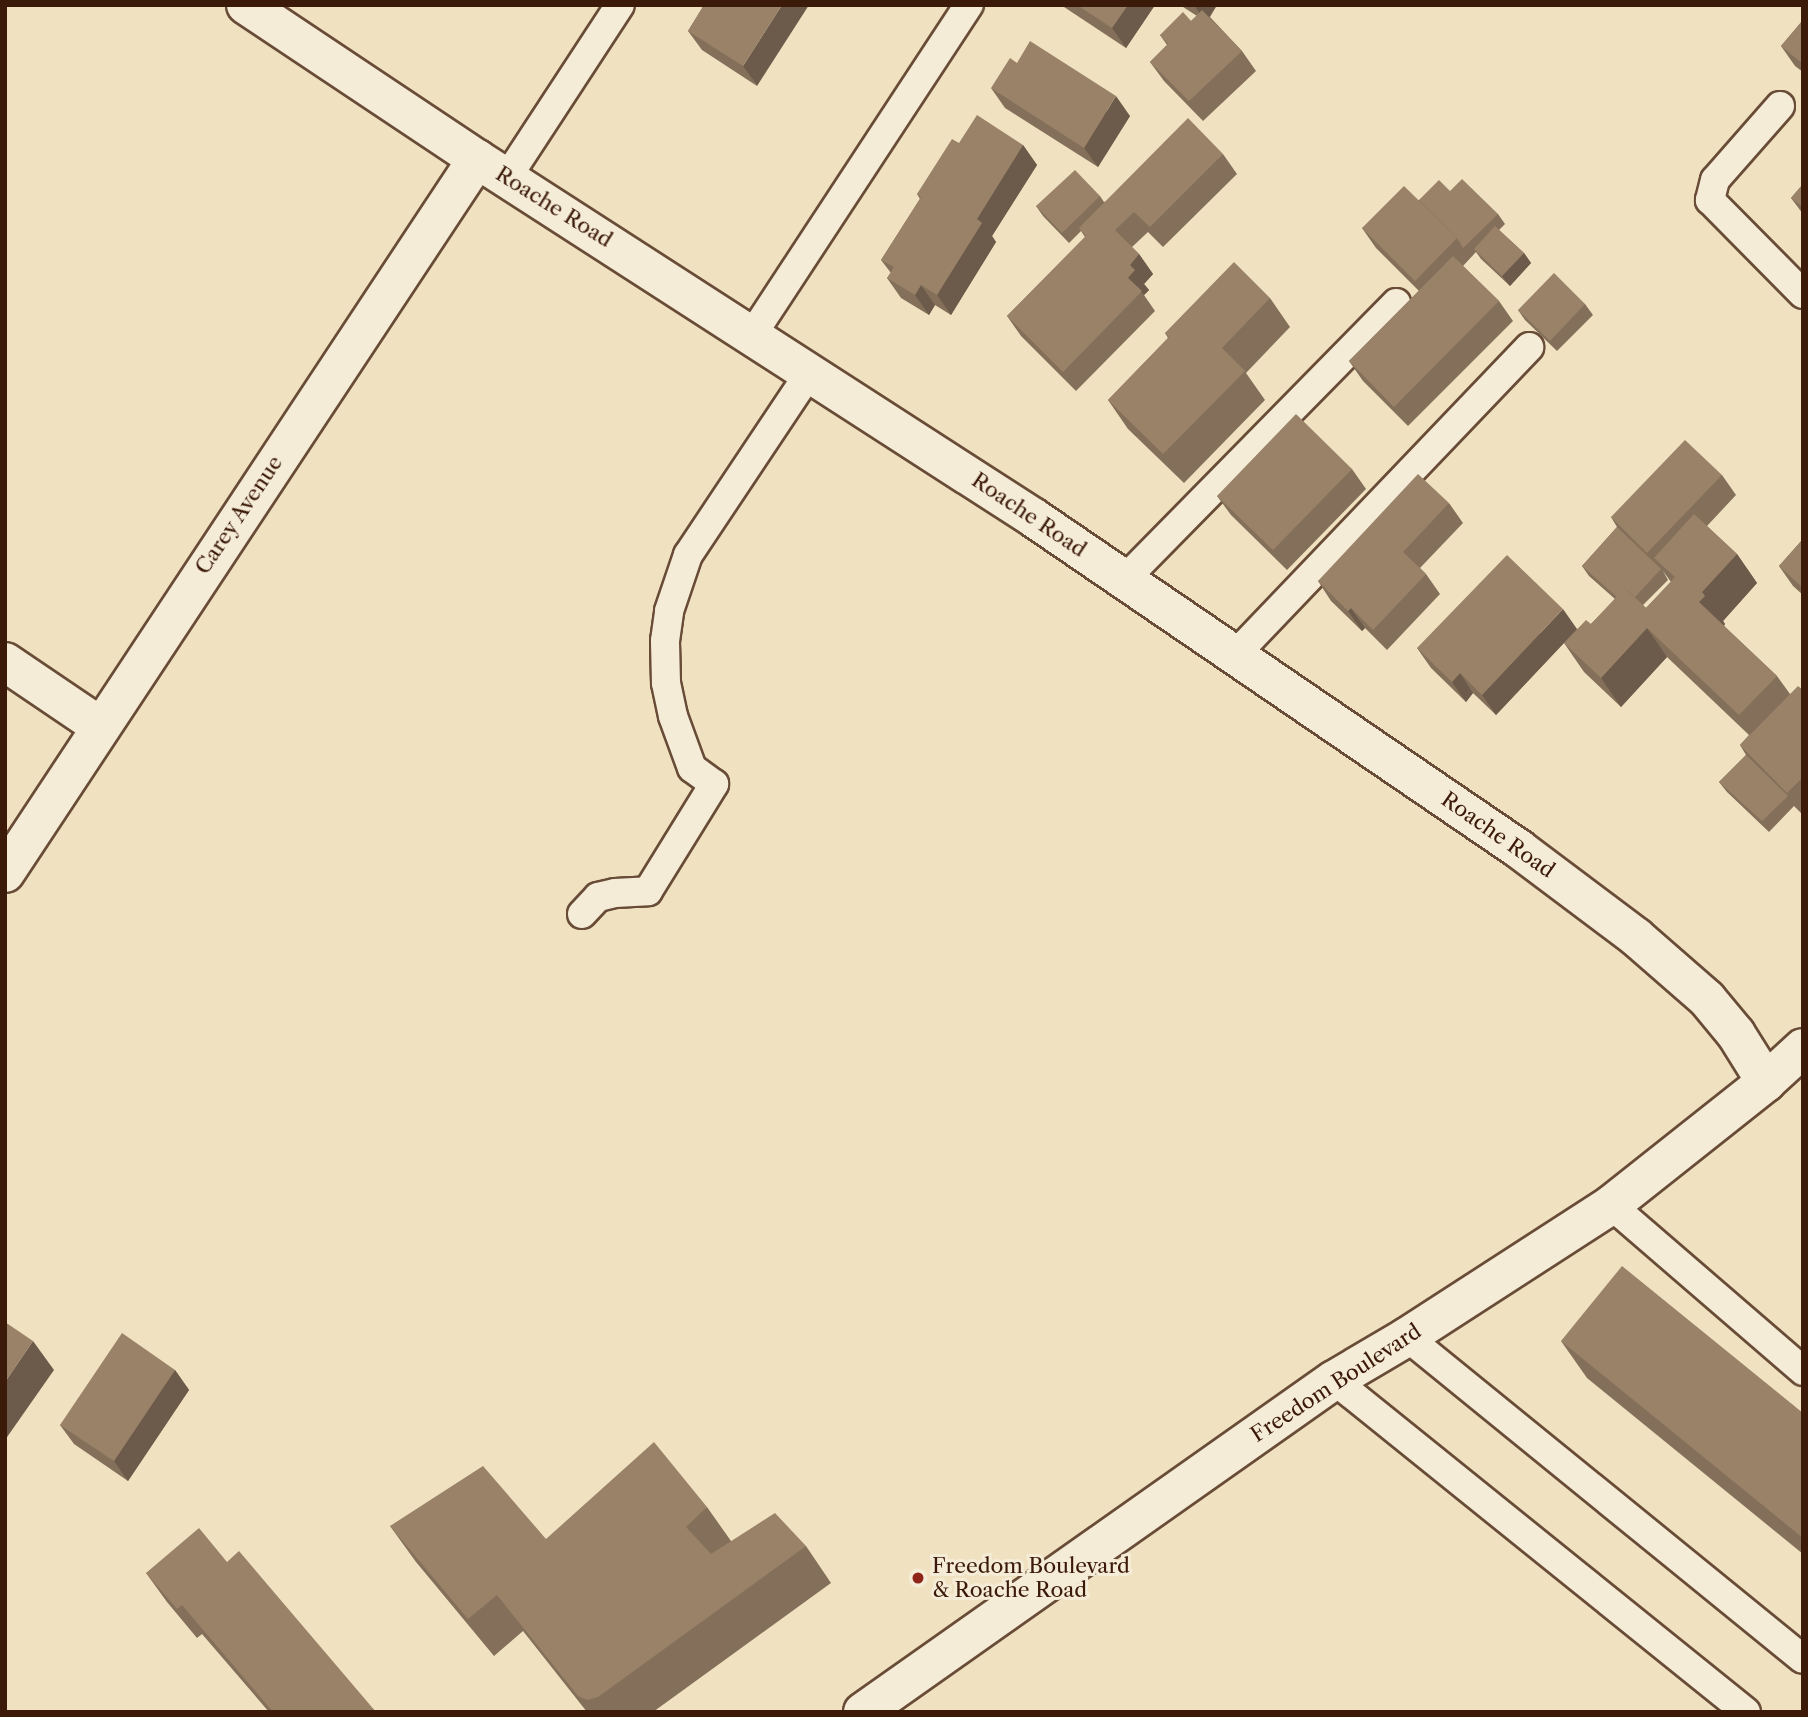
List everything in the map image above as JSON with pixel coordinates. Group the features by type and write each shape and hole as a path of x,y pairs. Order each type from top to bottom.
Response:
{"street":[{"name":"Roache Road","path":"246,5 1125,579 1519,849 1636,937 1707,999 1736,1034 1766,1082"},
{"name":"Carey Avenue","path":"5,873 101,727 492,167"},
{"path":"5,662 101,727"},
{"name":"Freedom Boulevard","path":"863,1712 1334,1380 1407,1337 1611,1205 1766,1082 1803,1048"}],"lane":[{"path":"492,167 620,5"},
{"path":"752,335 969,5"},
{"path":"1780,106 1715,180 1710,200 1803,294"},
{"path":"1125,579 1396,303"},
{"path":"1235,655 1529,347"},
{"path":"582,914 598,897 615,892 648,891 714,784 691,768 673,716 666,683 665,641 669,611 688,555 810,372"},
{"path":"1611,1205 1803,1371"},
{"path":"1407,1337 1801,1655"},
{"path":"1334,1380 1746,1712"}],"building":[{"path":"704,5 782,5 743,66 688,31"},
{"path":"1077,5 1128,5 1112,28"},
{"path":"1202,10 1242,51 1189,101 1150,62"},
{"path":"1183,12 1191,21 1168,44 1160,35"},
{"path":"1803,20 1803,64 1781,46"},
{"path":"1030,41 1116,96 1084,148 991,88 1010,58 1017,63"},
{"path":"977,115 1023,145 977,219 982,223 937,295 921,285 915,295 887,278 894,267 881,260 921,197 917,194 952,139 959,143"},
{"path":"1188,118 1223,154 1150,227 1134,212 1115,230 1139,254 1130,265 1135,270 1128,278 1142,291 1063,372 1007,316 1086,236 1079,228"},
{"path":"1075,170 1100,196 1062,233 1036,206"},
{"path":"1462,179 1498,214 1463,248 1457,238 1419,200 1439,180 1450,191"},
{"path":"1803,184 1803,207 1791,198"},
{"path":"1404,186 1457,238 1415,281 1362,228"},
{"path":"1495,226 1524,253 1502,276 1474,249"},
{"path":"1453,256 1499,301 1394,407 1349,361"},
{"path":"1234,262 1270,298 1222,348 1245,371 1163,454 1108,400 1169,337 1165,333"},
{"path":"1554,273 1585,304 1550,341 1518,310"},
{"path":"1296,414 1352,469 1273,550 1217,496"},
{"path":"1685,440 1722,475 1647,553 1611,517"},
{"path":"1418,474 1449,503 1403,552 1426,574 1373,630 1351,608 1348,611 1318,581"},
{"path":"1694,514 1737,554 1702,592 1705,596 1699,602 1777,676 1739,715 1647,628 1601,678 1564,643 1586,620 1591,624 1625,588 1646,608 1675,577 1654,558"},
{"path":"1617,527 1661,569 1635,597 1625,588 1617,597 1582,566"},
{"path":"1803,539 1803,588 1779,566"},
{"path":"1507,555 1563,609 1482,695 1460,673 1452,682 1417,648"},
{"path":"1798,686 1803,690 1803,777 1787,793 1740,745"},
{"path":"1746,755 1788,796 1762,821 1719,782"},
{"path":"1622,1266 1803,1413 1803,1538 1561,1341"},
{"path":"5,1322 33,1341 5,1382"},
{"path":"122,1333 175,1370 114,1461 60,1425"},
{"path":"654,1442 707,1507 686,1527 711,1554 775,1513 806,1546 598,1697 587,1700 578,1696 497,1595 468,1619 390,1526 483,1466 546,1539"},
{"path":"199,1528 227,1562 239,1551 376,1712 273,1712 182,1605 177,1609 146,1573"}],"place":[{"name":"Freedom Boulevard & Roache Road","path":"918,1578"}]}
